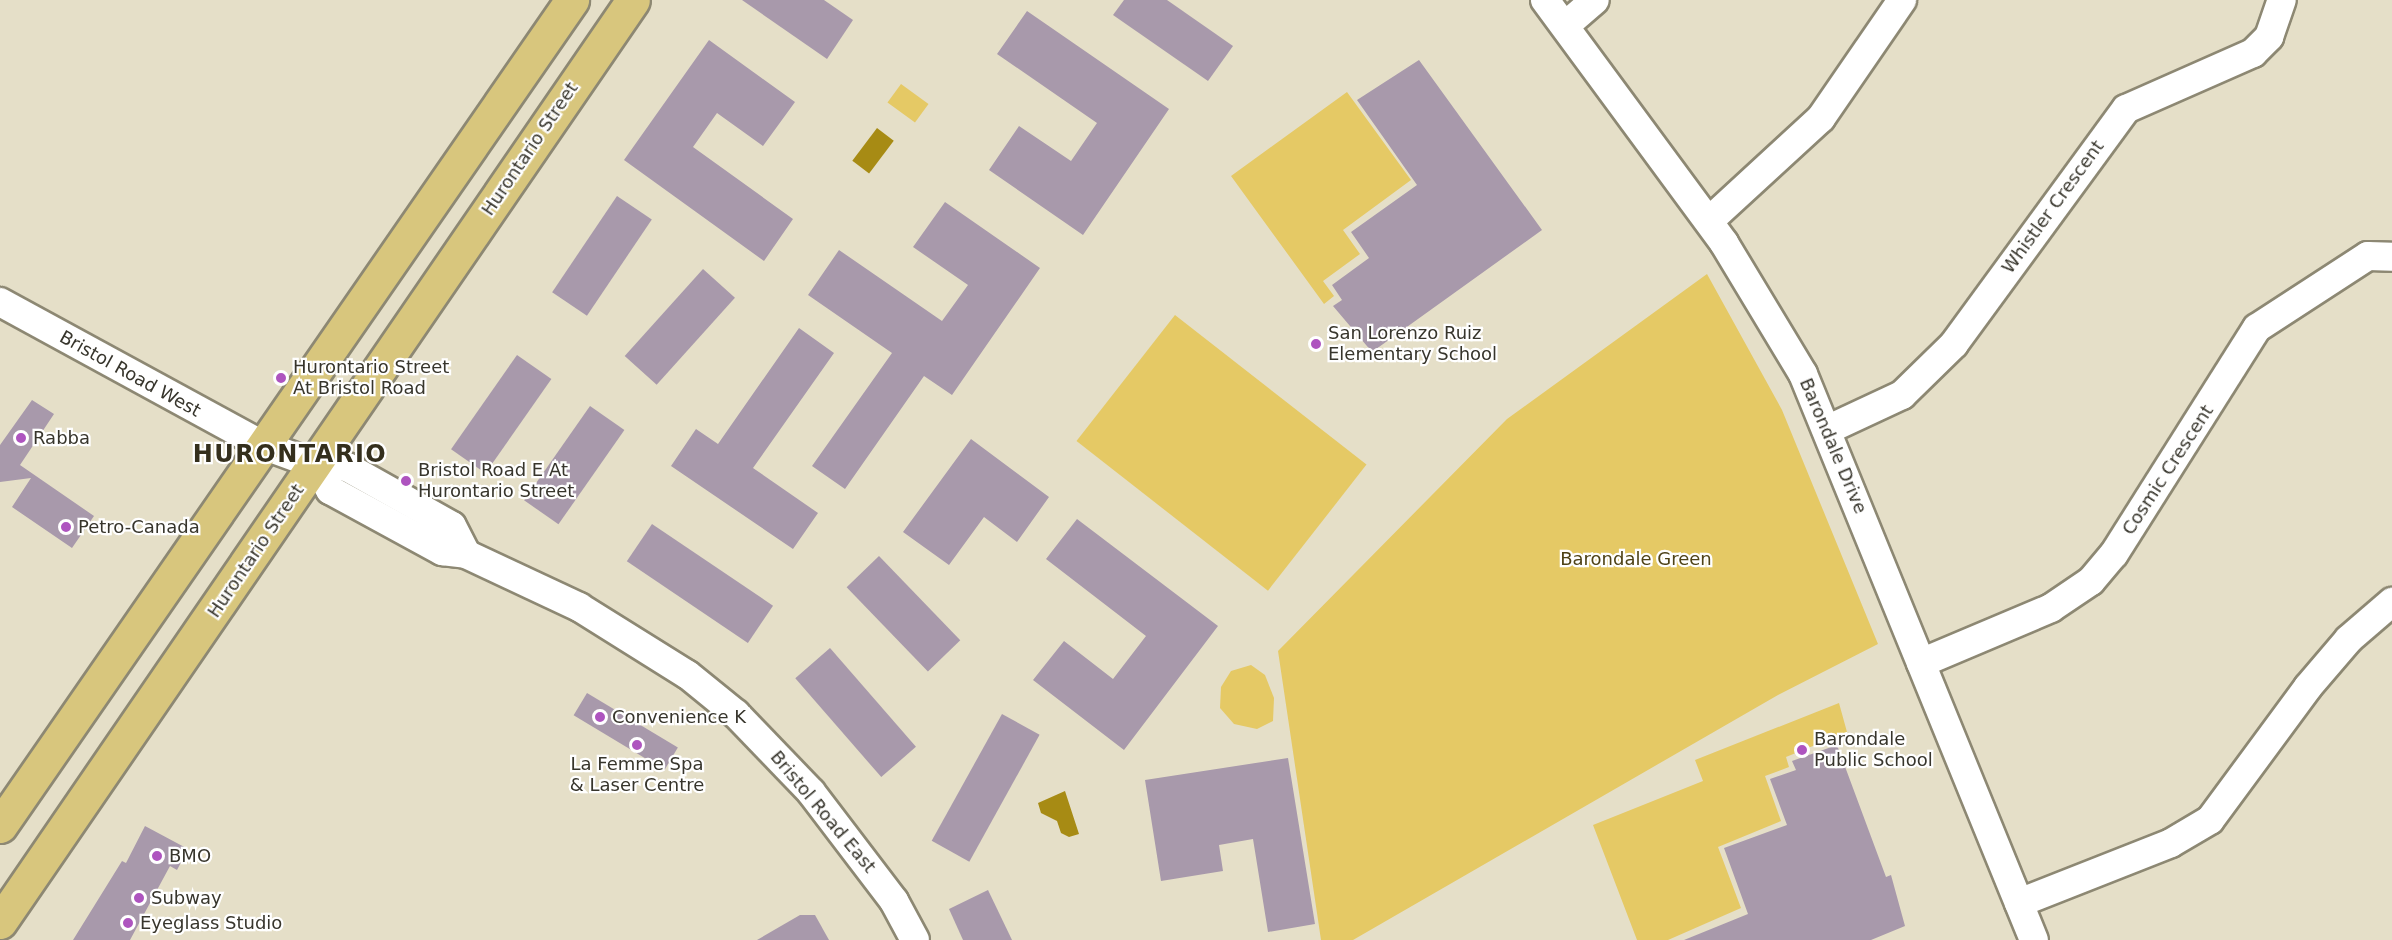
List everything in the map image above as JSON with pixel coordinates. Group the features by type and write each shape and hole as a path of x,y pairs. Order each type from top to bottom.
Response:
{"main road":[{"path":"0,826 260,444 572,0"},
{"name":"Hurontario Street","path":"0,922 633,0"}],"street":[{"name":"Barondale Drive","path":"1545,0 1566,25 1708,220 1777,325 1829,429 2034,940"},
{"path":"1566,25 1596,0"},
{"path":"1708,220 1821,118 1902,0"},
{"name":"Whistler Crescent","path":"1829,429 1902,395 1954,344 2126,110 2253,53 2269,37 2282,0"},
{"name":"Cosmic Crescent","path":"1921,663 2051,608 2091,581 2114,554 2257,328 2368,256 2392,257"},
{"name":"Bristol Road West","path":"0,302 260,444 314,465"},
{"name":"Bristol Road East","path":"314,465 347,467 452,526 466,554 579,607 644,644 735,714 811,792 853,843 915,940"},
{"path":"2019,903 2170,843 2210,820 2308,687 2349,639 2392,602"}],"green space":[{"path":"901,84 929,104 915,123 887,103"},
{"path":"1347,92 1411,180 1343,230 1360,254 1323,281 1334,296 1324,304 1231,176"},
{"name":"Barondale Green","path":"1707,274 1782,410 1878,644 1778,695 1353,940 1321,940 1278,651 1507,419"},
{"path":"1175,315 1366,465 1268,591 1076,441"},
{"path":"1251,665 1265,675 1274,698 1273,721 1257,729 1234,724 1220,708 1221,687 1231,671"},
{"path":"1839,703 1847,732 1786,757 1789,767 1765,776 1781,821 1718,847 1741,908 1668,940 1637,940 1593,825 1703,781 1695,760"}],"shaded area":[{"path":"877,128 894,141 869,173 852,161"},
{"path":"1065,791 1079,834 1069,837 1061,833 1057,821 1041,813 1038,803"}],"building":[{"path":"742,0 824,0 853,20 827,59"},
{"path":"1124,0 1167,0 1233,46 1208,81 1113,15"},
{"path":"1027,11 1169,109 1083,235 989,170 1019,126 1071,161 1097,123 997,54"},
{"path":"709,40 795,102 763,146 717,113 693,147 793,219 764,261 624,160"},
{"path":"1419,60 1542,230 1372,352 1333,306 1342,300 1332,285 1369,258 1351,232 1417,185 1357,100"},
{"path":"617,196 652,219 587,316 552,292"},
{"path":"945,202 1040,268 952,395 924,376 845,489 812,466 892,353 808,295 839,250 942,321 968,285 913,247"},
{"path":"703,269 735,298 657,385 625,356"},
{"path":"799,328 834,353 753,468 818,513 793,549 671,466 696,429 718,444"},
{"path":"517,355 551,379 485,473 451,449"},
{"path":"32,400 54,414 20,465 94,516 72,548 12,507 31,478 0,482 0,445"},
{"path":"590,406 624,430 558,524 524,500"},
{"path":"971,439 1049,497 1017,542 984,517 949,565 903,532"},
{"path":"1077,519 1218,626 1124,750 1033,680 1064,641 1113,679 1146,636 1046,559"},
{"path":"652,524 773,606 748,643 627,561"},
{"path":"879,556 960,640 928,671 847,587"},
{"path":"830,648 916,747 881,777 795,678"},
{"path":"587,693 678,748 664,770 574,715"},
{"path":"1002,714 1040,735 969,862 932,841"},
{"path":"1837,745 1886,877 1891,875 1905,926 1871,940 1684,940 1748,914 1724,848 1787,825 1770,779 1796,770 1792,761"},
{"path":"1288,758 1315,924 1268,932 1253,839 1219,845 1223,871 1161,881 1145,780"},
{"path":"145,826 188,849 177,870 170,866 130,940 73,940 122,861 126,863"},
{"path":"988,890 1012,940 963,940 949,909"},
{"path":"800,915 815,915 829,940 757,940"}],"place":[{"name":"San Lorenzo Ruiz Elementary School","path":"1316,344"},
{"name":"Hurontario Street At Bristol Road","path":"281,378"},
{"name":"Rabba","path":"21,438"},
{"name":"Bristol Road E At Hurontario Street","path":"406,481"},
{"name":"Petro-Canada","path":"66,527"},
{"name":"Convenience K","path":"600,717"},
{"name":"La Femme Spa & Laser Centre","path":"637,745"},
{"name":"Barondale Public School","path":"1802,750"},
{"name":"BMO","path":"157,856"},
{"name":"Subway","path":"139,898"},
{"name":"Eyeglass Studio","path":"128,923"}],"district":[{"name":"HURONTARIO","path":"290,455"}]}
